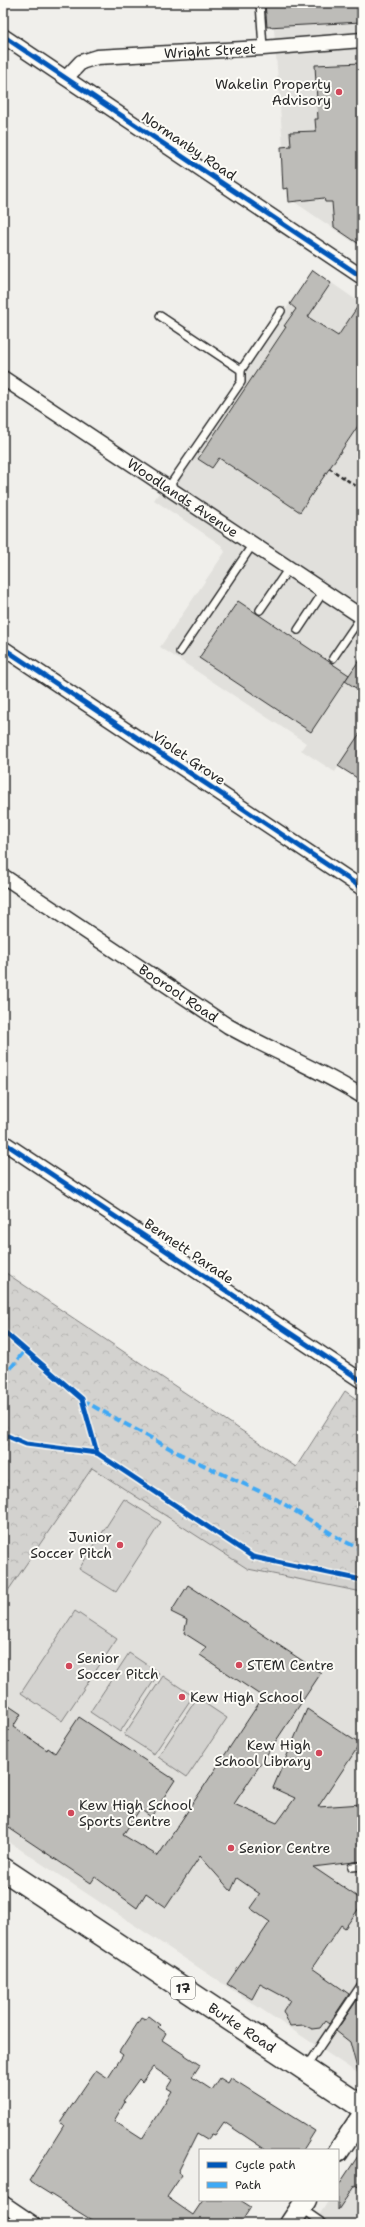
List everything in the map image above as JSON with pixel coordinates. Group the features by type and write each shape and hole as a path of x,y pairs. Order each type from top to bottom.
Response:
{"main road":[{"name":"Burke Road","path":"3,1869 362,2107"}],"street":[{"name":"Normanby Road","path":"3,36 362,277"},
{"name":"Wright Street","path":"66,78 81,62 98,57 263,48 362,40"},
{"name":"Woodlands Avenue","path":"3,378 362,617"},
{"name":"Violet Grove","path":"3,648 362,888"},
{"name":"Boorool Road","path":"3,876 228,1026 257,1043 332,1077 362,1096"},
{"name":"Bennett Parade","path":"3,1142 362,1380"},
{"path":"339,2150 362,2116"},
{"path":"3,2203 34,2224"}],"lane":[{"path":"260,3 263,48"},
{"path":"168,488 241,382 241,370 281,311"},
{"path":"160,316 241,370"},
{"path":"180,652 253,544"},
{"path":"260,610 289,568"},
{"path":"298,630 324,591"},
{"path":"333,658 362,617"},
{"path":"352,1867 362,1866"},
{"path":"305,2069 362,1984"},
{"path":"299,2211 324,2224"}],"path":[{"path":"329,468 362,490"}],"shaded area":[{"path":"272,3 362,3 362,248 287,197"},
{"path":"313,270 362,304 362,781 339,766 335,772 301,750 306,743 160,647 225,552 221,545 154,500"},
{"name":"Kew High School","path":"92,1467 248,1569 362,1592 362,2076 3,1838 3,1598"},
{"path":"362,2150 362,2224 328,2224 318,2217 328,2201 339,2201 339,2198"}],"green space":[{"path":"3,1271 296,1467 345,1391 362,1403 362,1592 248,1569 92,1468 3,1598"},
{"name":"Junior Soccer Pitch","path":"124,1499 161,1522 116,1592 79,1569"},
{"name":"Senior Soccer Pitch","path":"75,1611 117,1639 62,1721 21,1693"},
{"path":"129,1653 159,1673 120,1732 90,1712"},
{"path":"163,1676 193,1696 154,1754 124,1735"},
{"path":"197,1698 227,1718 187,1777 158,1757"}],"building":[{"path":"265,3 362,3 362,22 267,27"},
{"path":"362,63 362,246 334,227 332,202 325,202 324,198 289,202 288,188 283,189 281,147 291,146 290,132 316,131 315,119 318,119 315,65"},
{"path":"313,270 331,283 308,317 338,336 362,300 362,420 300,512 219,458 212,468 198,459 286,327 284,326 296,309 290,304"},
{"path":"238,601 349,675 311,732 199,658"},
{"path":"362,656 362,692 345,681"},
{"path":"362,730 362,781 338,766"},
{"path":"188,1585 321,1673 234,1804 277,1823 295,1798 273,1788 307,1709 360,1744 318,1807 362,1804 362,1861 313,1867 362,1900 362,1904 345,1928 341,1925 312,1968 349,1994 329,2024 325,2021 320,2028 312,2029 304,2025 290,2026 283,2011 290,2000 260,1984 252,1999 227,1984 270,1922 250,1908 260,1894 237,1878 231,1891 200,1856 166,1907 146,1893 137,1908 95,1877 91,1883 3,1824 3,1702 21,1714 13,1727 47,1750 48,1748 55,1753 79,1717 175,1780 151,1817 140,1809 123,1835 158,1856 263,1697 200,1655 206,1647 184,1633 187,1620 171,1612"},
{"path":"357,2000 362,2003 362,2071 358,2072 350,2042 336,2031"},
{"path":"148,2016 160,2025 158,2027 166,2033 162,2040 200,2065 192,2077 212,2090 220,2078 228,2083 231,2078 315,2131 304,2149 264,2149 224,2122 215,2135 212,2134 207,2140 197,2134 178,2172 182,2175 167,2197 193,2215 202,2201 242,2201 251,2207 240,2224 98,2224 29,2181 64,2125 60,2123 96,2070 108,2078 123,2055 119,2052 141,2018 145,2020","holes":["153,2067 172,2080 167,2088 172,2091 142,2139 114,2121 125,2102 123,2101 139,2079 142,2082"]},
{"path":"362,2150 362,2189 355,2185 338,2210 339,2184"}],"marked path":[{"path":"3,1378 26,1349"},
{"path":"82,1400 180,1454 276,1499 340,1539 362,1550"}],"cycle path":[{"path":"3,36 362,277"},
{"path":"3,648 362,888"},
{"path":"3,1142 362,1381"},
{"path":"3,1331 82,1399 97,1453"},
{"path":"3,1434 26,1444 97,1453 253,1557 362,1580"}],"place":[{"name":"Wakelin Property Advisory","path":"339,92"},
{"name":"Junior Soccer Pitch","path":"120,1545"},
{"name":"STEM Centre","path":"239,1665"},
{"name":"Senior Soccer Pitch","path":"69,1666"},
{"name":"Kew High School","path":"182,1697"},
{"name":"Kew High School Library","path":"319,1753"},
{"name":"Kew High School Sports Centre","path":"71,1813"},
{"name":"Senior Centre","path":"231,1848"}]}
